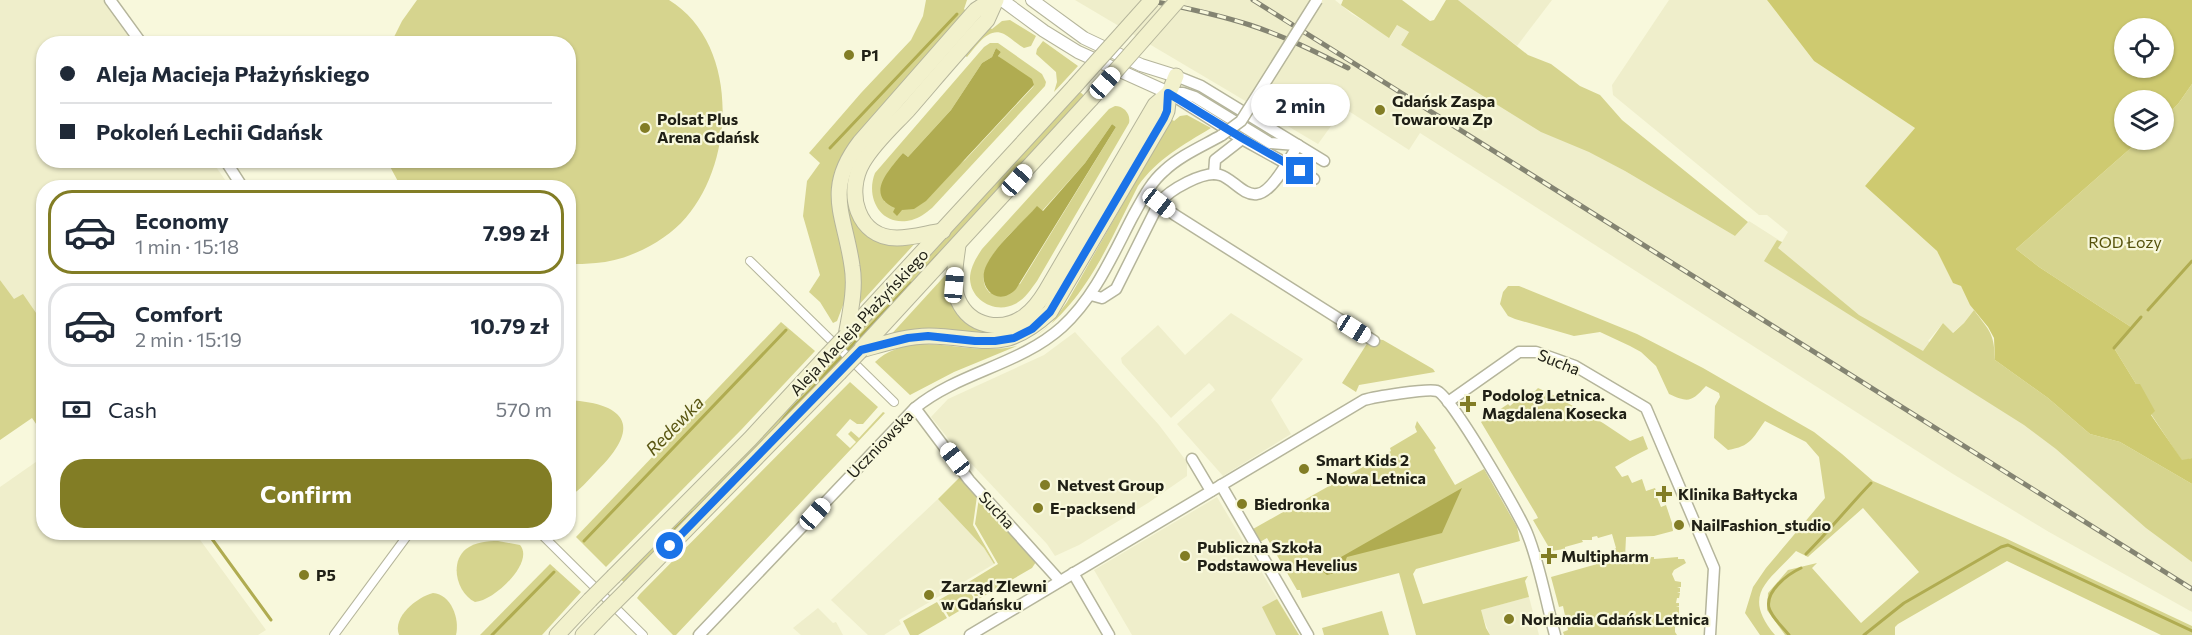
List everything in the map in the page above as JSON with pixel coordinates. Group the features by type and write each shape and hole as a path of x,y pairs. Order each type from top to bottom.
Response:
{"main road":[{"path":"943,231 895,238 876,232 865,224 857,210 854,196 855,180 863,162 987,20 994,0"},
{"path":"846,336 854,289 852,267 839,207 839,184 844,166 860,142 976,10 994,0"},
{"name":"Aleja Macieja Płażyńskiego","path":"557,635 750,439 1076,86 1152,0"},
{"name":"Aleja Macieja Płażyńskiego","path":"583,635 861,350 1091,99 1178,0"},
{"path":"861,350 908,338 928,336 995,341 1014,338 1032,329 1050,312 1164,118 1167,111 1168,93 1176,76"},
{"path":"957,245 954,285 957,299 964,312 985,325 1011,324 1023,317 1036,306 1046,291 1155,105 1168,93"}],"street":[{"path":"110,0 136,36"},
{"path":"1002,0 1044,31 1078,52 1168,93 1314,179"},
{"path":"1032,0 1084,38 1141,65 1201,86 1324,161"},
{"name":"Uczniowska","path":"699,635 915,408 943,388 1020,354 1062,327 1090,295 1148,189 1163,171 1179,158 1222,135 1240,121 1317,0"},
{"path":"1168,93 1183,93 1195,97 1270,143 1298,145"},
{"path":"1214,174 1215,160 1242,138"},
{"path":"1090,295 1102,298 1116,289 1159,203 1166,194 1202,176 1214,174 1222,175 1250,193 1263,192 1280,174 1298,145"},
{"path":"1159,203 1374,341"},
{"path":"750,261 894,402"},
{"name":"Sucha","path":"1448,402 1523,350 1562,361 1646,408 1714,568 1710,635"},
{"path":"970,635 1364,400 1430,390 1441,393 1448,402 1527,532 1555,635"},
{"name":"Sucha","path":"915,408 969,480 1060,581"},
{"path":"1192,459 1210,491"},
{"path":"1221,485 1308,635"},
{"path":"334,635 404,540"},
{"path":"547,540 643,635"},
{"path":"1073,573 1109,635"}],"shaded area":[{"path":"0,0 103,0 129,36 36,36 36,168 217,168 225,180 36,180 36,313 23,295 14,300 0,280"},
{"path":"1075,0 1335,0 1352,14 1390,37 1397,25 1409,32 1401,45 1625,171 1735,236 1749,221 1782,242 1788,232 1767,215 1759,215 1613,95 1612,85 1669,0 1767,0 1814,61 1915,128 1865,186 1937,251 1953,282 1961,286 1974,310 1952,333 1943,323 1928,341 2192,502 2192,612 2049,532 1953,474 1420,133 1409,150 1344,108 1318,144"},
{"path":"1458,0 1552,0 1517,46"},
{"path":"1767,0 2192,0 2192,84 2178,104 2174,108 2174,90 2114,90 2114,150 2129,150 2016,249 2039,267 2131,327 2114,348 2136,384 2140,384 2155,411 2151,415 2182,460 2192,458 2192,484 2120,442 2090,434 2048,398 1995,360 1994,338 1970,305 1961,286 1953,283 1937,251 1865,186 1915,128 1814,61"},
{"path":"996,48 1001,52 998,56 1032,79 1034,85 926,201 914,209 902,210 897,216 893,212 895,208 886,203 881,196 882,182 903,153 908,157 951,110 982,63 992,57"},
{"path":"1112,124 1116,127 1016,289 1009,295 995,296 986,287 984,280 984,272 991,256 1037,206 1043,211 1085,163"},
{"path":"1231,313 1303,359 1271,400 1291,434 1223,476 1177,424 1215,390 1213,387 1209,383 1171,418 1122,363 1121,358 1158,325 1185,355"},
{"path":"1075,332 1159,425 1187,462 1187,476 1079,545 1055,556 1047,544 950,441 931,417 948,399 1044,355"},
{"path":"36,462 36,540 200,540 266,630 258,635 0,635 0,487"},
{"path":"1462,488 1442,533 1347,557 1341,571 1327,575 1320,569"},
{"name":"Publiczna Szkoła Podstawowa Hevelius","path":"1217,497 1299,635 1132,635 1094,570"},
{"path":"938,499 984,548 994,564 899,620 901,624 884,635 868,635 831,600"},
{"name":"Norlandia Gdańsk Letnica","path":"1529,597 1539,635 1490,635 1480,610"},
{"path":"818,608 833,623 836,622 843,635 801,635 793,628"}],"green space":[{"name":"Polsat Plus Arena Gdańsk","path":"417,0 669,0 692,20 709,46 719,75 723,107 720,139 712,171 699,199 673,231 642,250 607,262 576,264 576,180 397,180 391,168 576,168 576,36 394,36"},
{"path":"926,0 967,0 964,9 966,11 846,152 847,273 845,300 837,321 833,323 820,302 809,292 820,275 803,216 807,181 820,163 809,153 911,40 923,16"},
{"path":"1343,0 1402,0 1430,21 1434,20 1446,0 1458,0 1528,55 1551,64 1580,86 1600,95 1622,120 1748,222 1735,236 1625,171 1589,152 1541,132 1401,45 1409,32 1397,25 1389,38 1341,5"},
{"path":"1010,20 1036,36 1031,46 1024,48 998,32 988,35 967,57 965,56 990,28 992,29 1002,21"},
{"path":"1043,41 1078,66 1054,92 1057,82 1056,72 1036,54"},
{"path":"990,43 998,43 1042,74 1046,82 1045,86 930,210 912,220 892,220 878,209 874,201 872,183 875,173 984,47","holes":["996,48 1001,52 998,56 1034,85 1033,87 965,160 902,210 884,201 903,153 908,157 951,110 982,63 992,57"]},
{"name":"ROD Łozy","path":"2192,84 2192,458 2182,461 2151,414 2114,348 2131,327 2039,267 2016,249 2129,150 2174,150 2174,108"},
{"path":"1080,92 1087,98 856,346 625,583 620,579 963,219"},
{"path":"1118,106 1124,109 1128,114 1129,123 1037,281 1025,297 1015,304 1000,307 986,304 975,294 970,279 972,267 980,252 1109,109","holes":["1112,124 1116,127 1020,284 990,293 984,283 985,272 998,248 1037,207 1042,211 1085,163"]},
{"path":"1157,110 1160,111 1050,301 1033,320 1014,331 995,335 932,332 909,333 887,339 951,269 950,284 958,311 976,328 989,332 1003,332 1018,327 1033,316 1052,290"},
{"path":"1187,115 1211,128 1171,153 1145,176 1096,268 1070,305 1051,323 1067,302 1171,119 1174,121 1180,116"},
{"path":"852,170 848,184 848,196 850,209 856,222 918,240 856,308 845,185"},
{"path":"1777,240 1782,242 1778,248 1859,315 1923,351 1943,323 1953,333 1974,310 1990,333 1994,343 1995,360 2048,398 2090,434 2120,442 2192,484 2192,562 2146,528 2056,449 2024,425 1764,261"},
{"path":"0,280 14,299 23,294 36,313 36,424 32,418 0,440"},
{"path":"1508,286 1519,286 1637,334 1703,368 1814,432 1873,481 2005,538 2192,626 2192,635 2161,635 2007,561 1898,624 1895,627 1895,635 1785,635 1767,610 1768,593 1788,570 1817,563 1812,568 1861,623 1919,572 1863,508 1808,557 1796,551 1768,580 1759,599 1760,609 1775,635 1760,635 1745,613 1753,587 1766,568 1825,498 1819,457 1806,442 1765,421 1746,444 1728,450 1714,438 1715,406 1720,397 1719,393 1706,386 1693,398 1686,400 1676,397 1669,394 1656,366 1641,352 1630,346 1600,332 1574,336 1508,316 1500,304 1503,292"},
{"path":"781,322 815,351 606,567 576,537"},
{"path":"1375,339 1383,340 1435,372 1359,385 1356,392 1342,383 1368,342"},
{"path":"917,344 980,349 1017,346 954,372 910,395 875,362 894,350"},
{"path":"850,382 878,407 863,424 857,424 850,419 836,435 850,448 856,442 848,434 851,431 859,438 883,412 885,413 676,635 673,635 637,598"},
{"path":"1538,388 1603,423 1630,441 1643,436 1648,449 1615,467 1622,477 1628,475 1632,483 1642,479 1646,491 1655,488 1661,507 1666,505 1673,531 1654,536 1626,537 1625,558 1632,558 1632,561 1642,558 1650,560 1651,557 1654,559 1678,557 1678,559 1684,559 1686,563 1674,570 1672,574 1675,581 1681,582 1681,587 1677,587 1680,588 1680,592 1677,593 1680,593 1676,603 1679,603 1676,607 1679,607 1679,618 1676,618 1678,626 1675,626 1677,635 1564,635 1563,632 1568,630 1563,606 1559,607 1551,577 1615,559 1613,549 1616,548 1612,534 1598,538 1597,536 1592,537 1592,540 1582,540 1583,542 1565,547 1565,549 1551,551 1533,520 1538,518 1536,514 1481,422 1508,404 1510,406 1525,395 1527,397 1530,395 1529,392 1534,392"},
{"path":"576,401 589,402 616,413 622,421 623,431 620,442 611,456 577,491"},
{"path":"1417,421 1436,448 1434,450 1455,485 1484,469 1517,527 1520,541 1416,569 1413,574 1423,604 1528,576 1525,581 1529,597 1481,610 1490,635 1416,635 1399,573 1302,598 1300,590 1297,590 1267,538 1260,542 1253,529 1391,451 1390,448 1417,432 1415,427"},
{"path":"961,476 977,496 973,525 994,564 984,548 938,499"},
{"path":"979,498 1034,557 1036,562 1032,568 977,600 967,583 998,564 975,524"},
{"path":"498,541 520,545 523,552 522,561 502,588 483,600 475,602 469,598 460,585 457,577 458,562 466,549 473,545"},
{"path":"550,564 581,592 542,635 480,635"},
{"path":"965,585 976,601 949,617 939,600"},
{"path":"433,593 445,598 453,608 457,622 456,635 399,635 399,621 402,615 413,603"},
{"path":"1277,599 1299,635 1276,635 1262,607"},
{"path":"937,602 947,618 918,635 910,635 903,621"},
{"path":"1382,611 1389,635 1324,635 1322,628"}],"waterway":[{"path":"830,148 957,14"},
{"path":"924,270 938,255"},
{"path":"2148,310 2192,261"},
{"path":"781,422 911,283"},
{"path":"2114,348 2141,317"},
{"name":"Redewka","path":"584,541 786,330"},
{"path":"1806,554 1871,483"},
{"path":"668,536 693,512"},
{"path":"213,540 271,620"},
{"path":"1864,635 1904,603 2008,545 2192,631"},
{"path":"1789,635 1769,608 1770,595 1790,574 1801,568"},
{"name":"Redewka","path":"492,635 554,572"}],"railway":[{"path":"1147,0 1250,25 1288,39 1348,68"},
{"path":"1253,0 2192,589"}],"place":[{"name":"P1","path":"849,55"},
{"name":"Gdańsk Zaspa Towarowa Zp","path":"1380,110"},
{"name":"Polsat Plus Arena Gdańsk","path":"645,128"},
{"name":"Podolog Letnica. Magdalena Kosecka","path":"1468,404"},
{"name":"Smart Kids 2 - Nowa Letnica","path":"1304,469"},
{"name":"Netvest Group","path":"1045,485"},
{"name":"Klinika Bałtycka","path":"1664,494"},
{"name":"Biedronka","path":"1242,504"},
{"name":"E-packsend","path":"1038,508"},
{"name":"NailFashion_studio","path":"1679,525"},
{"name":"Publiczna Szkoła Podstawowa Hevelius","path":"1185,556"},
{"name":"Multipharm","path":"1549,556"},
{"name":"P5","path":"304,575"},
{"name":"Zarząd Zlewni w Gdańsku","path":"929,595"},
{"name":"Norlandia Gdańsk Letnica","path":"1509,619"}],"route":[{"path":"670,546 861,350 908,338 928,336 995,341 1014,338 1032,329 1050,312 1164,118 1167,111 1168,93 1300,171"}]}
